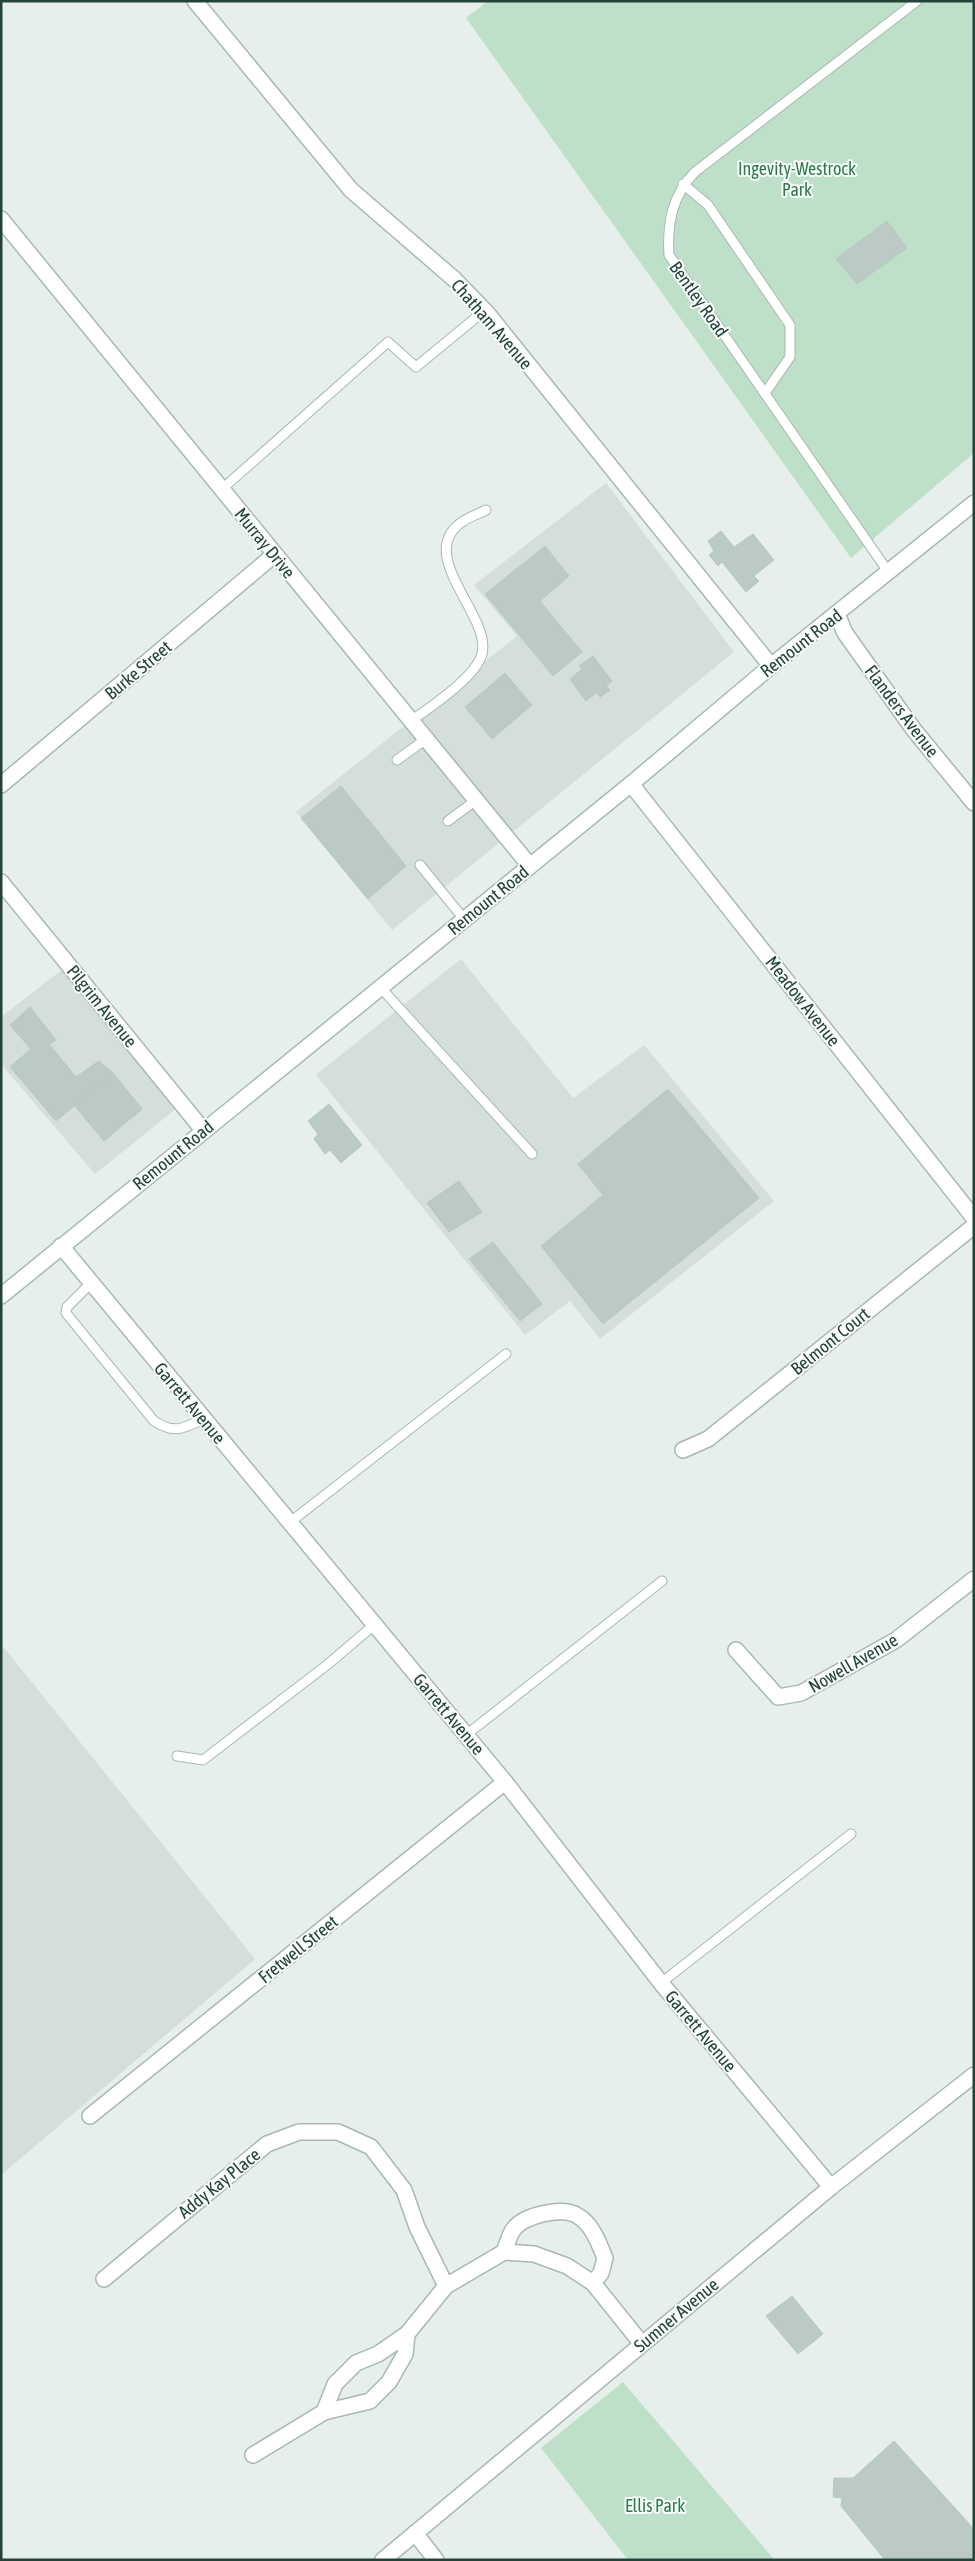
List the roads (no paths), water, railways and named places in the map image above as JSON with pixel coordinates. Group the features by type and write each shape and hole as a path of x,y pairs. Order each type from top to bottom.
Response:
{"street":[{"name":"Chatham Avenue","path":"195,1 351,190 454,279 484,311 771,666"},
{"name":"Murray Drive","path":"1,219 530,866"},
{"name":"Remount Road","path":"1,1296 631,784 771,666 974,503"},
{"name":"Burke Street","path":"1,785 274,555"},
{"name":"Flanders Avenue","path":"837,614 844,633 897,706 974,803"},
{"name":"Meadow Avenue","path":"631,784 974,1218"},
{"name":"Pilgrim Avenue","path":"1,882 203,1130"},
{"name":"Belmont Court","path":"683,1450 708,1439 974,1226"},
{"name":"Garrett Avenue","path":"61,1246 505,1782 661,1983 832,2187"},
{"name":"Nowell Avenue","path":"736,1650 778,1697 801,1693 896,1640 974,1579"},
{"name":"Fretwell Street","path":"90,2116 505,1782"},
{"name":"Sumner Avenue","path":"383,2560 832,2187 974,2075"},
{"name":"Addy Kay Place","path":"104,2279 266,2144 299,2132 338,2132 371,2148 404,2190 417,2227 446,2286"},
{"path":"504,2252 513,2229 532,2217 555,2211 578,2216 596,2235 606,2258 600,2273 593,2283"},
{"path":"324,2412 335,2384 356,2363 378,2354 407,2334 446,2286 504,2252 534,2254 567,2266 593,2283 642,2344"},
{"path":"253,2455 324,2412 370,2401 389,2382 405,2354 407,2334"},
{"path":"415,2533 436,2560"}],"lane":[{"name":"Bentley Road","path":"889,573 669,255 668,230 674,204 683,184 695,172 917,1"},
{"path":"683,184 708,205 790,325 790,357 765,394"},
{"path":"222,490 388,342 416,367 484,311"},
{"path":"411,721 463,679 476,666 482,654 483,640 480,629 462,597 451,570 446,548 450,534 461,522 486,510"},
{"path":"398,760 426,739"},
{"path":"448,821 476,800"},
{"path":"420,865 464,919"},
{"path":"380,987 532,1154"},
{"path":"91,1283 66,1307 66,1313 154,1421 164,1428 173,1430 185,1428 203,1419"},
{"path":"289,1523 506,1354"},
{"path":"466,1735 662,1581"},
{"path":"177,1756 203,1760 327,1665 374,1625"},
{"path":"661,1983 851,1834"}],"park label":[{"name":"Ingevity-Westrock Park","path":"797,178"},
{"name":"Ellis Park","path":"655,2505"}]}
